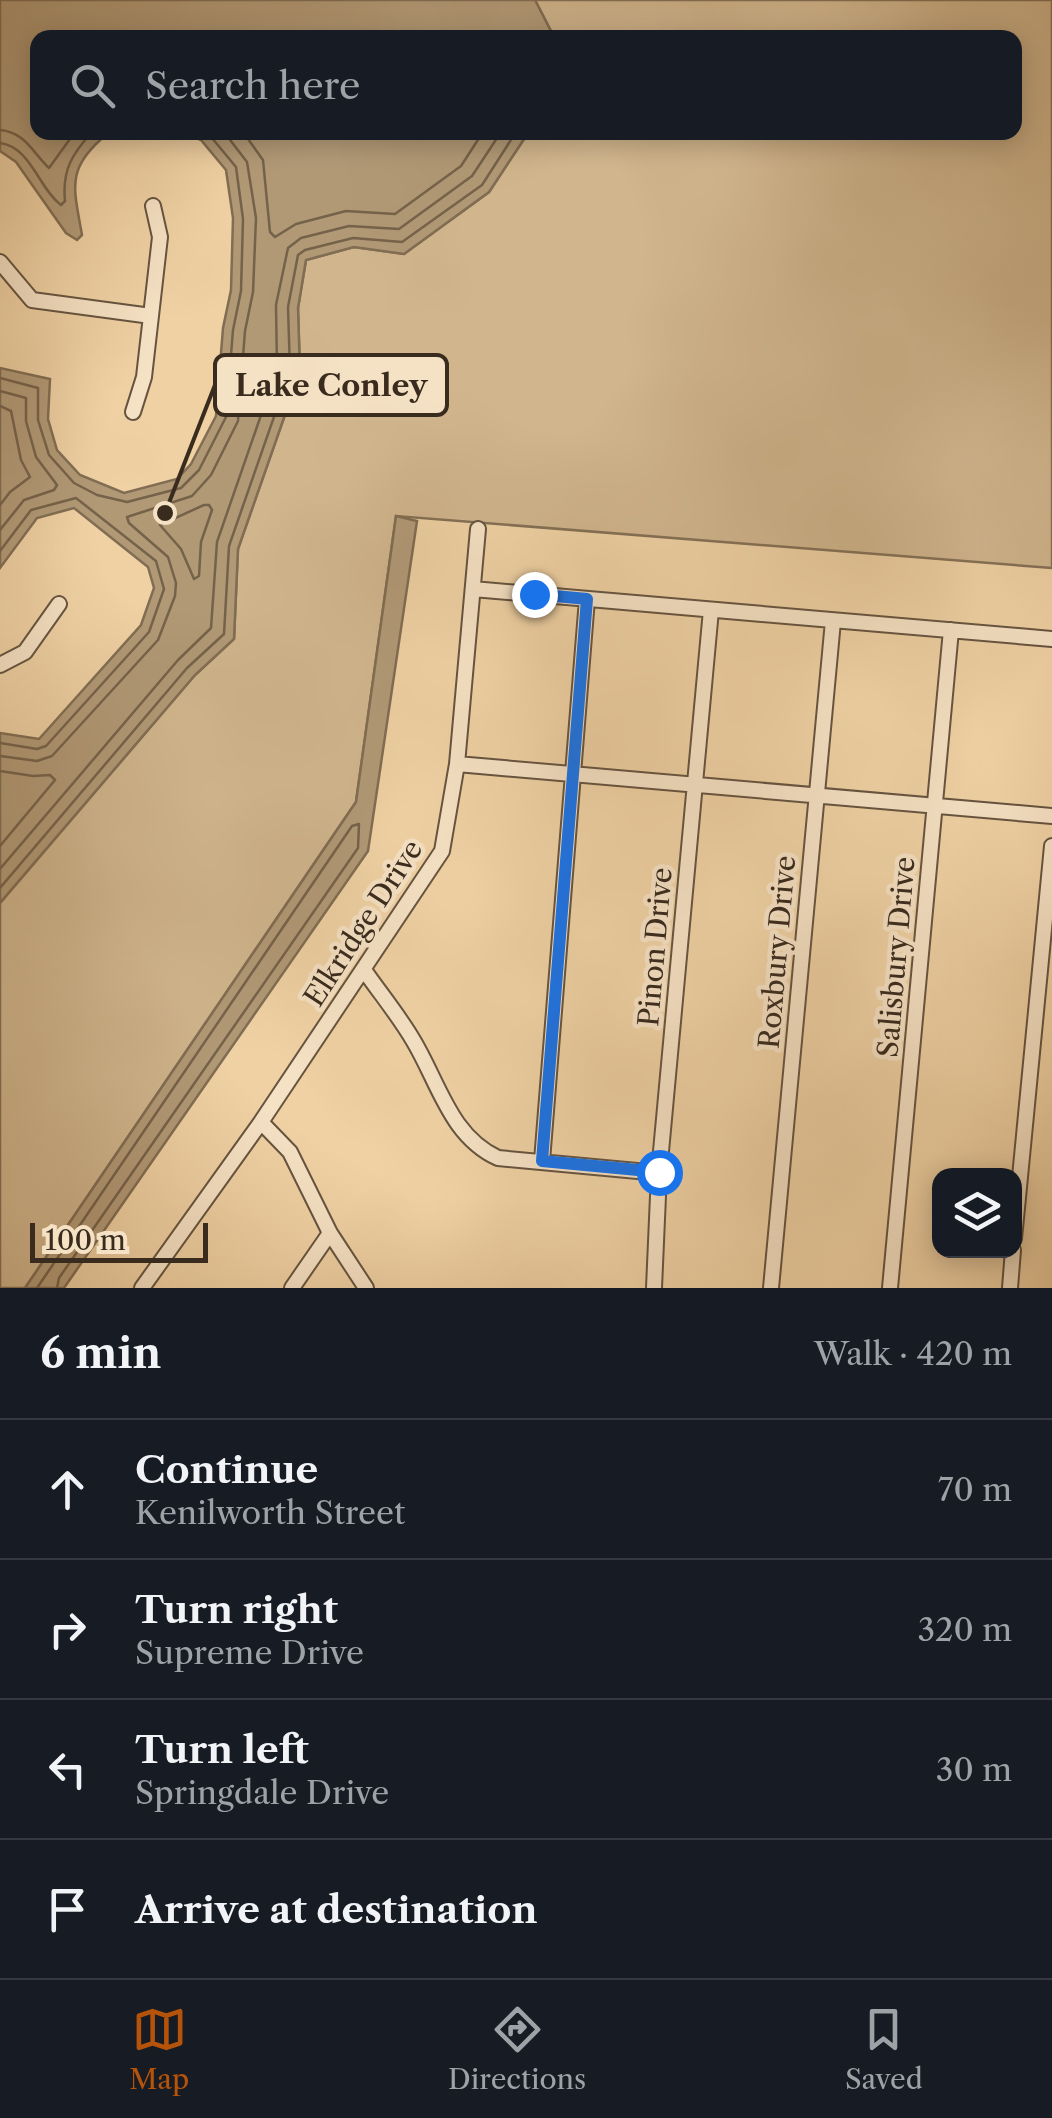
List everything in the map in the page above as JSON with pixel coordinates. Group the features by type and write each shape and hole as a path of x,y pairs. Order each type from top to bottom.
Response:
{"street":[{"path":"133,412 144,376 160,238 153,206"},
{"path":"0,262 32,300 151,316"},
{"name":"Elkridge Drive","path":"142,1288 261,1122 442,851 457,764 478,529"},
{"path":"473,589 1052,639"},
{"path":"542,1161 570,773 587,599"},
{"path":"0,665 25,652 60,604"},
{"name":"Pinon Drive","path":"654,1288 659,1172 711,610"},
{"name":"Roxbury Drive","path":"771,1288 833,621"},
{"name":"Salisbury Drive","path":"890,1288 952,630"},
{"path":"457,764 1052,816"},
{"path":"1021,1168 1052,846"},
{"path":"364,970 413,1040 458,1127 484,1152 498,1158 659,1172"},
{"path":"261,1122 290,1152 330,1233 366,1288"},
{"path":"292,1288 330,1233"},
{"path":"1010,1288 1012,1258"}],"shaded area":[{"path":"535,0 1052,0 1052,568 396,516 356,802 25,1288 0,1288 0,903 195,675 234,639 238,549 300,372 298,308 306,260 354,247 404,254 489,192 523,140 1022,140 1022,30 550,30"}],"water":[{"path":"0,0 535,0 550,30 30,30 30,140 100,140 85,157 76,178 82,235 77,240 66,233 16,162 0,151"},
{"path":"201,140 523,140 489,192 404,254 354,247 306,260 298,308 300,372 238,549 234,639 195,675 0,903 0,733 39,739 141,625 154,588 148,567 74,508 37,518 0,568 0,368 50,379 48,419 57,450 80,475 124,493 177,479 191,464 216,416 223,328 231,290 233,218 226,170"},
{"path":"396,516 417,521 368,851 64,1288 25,1288 356,802"}],"place":[{"name":"Lake Conley","path":"165,513"}],"route":[{"path":"534,594 587,599 570,773 542,1161 659,1172"}]}
